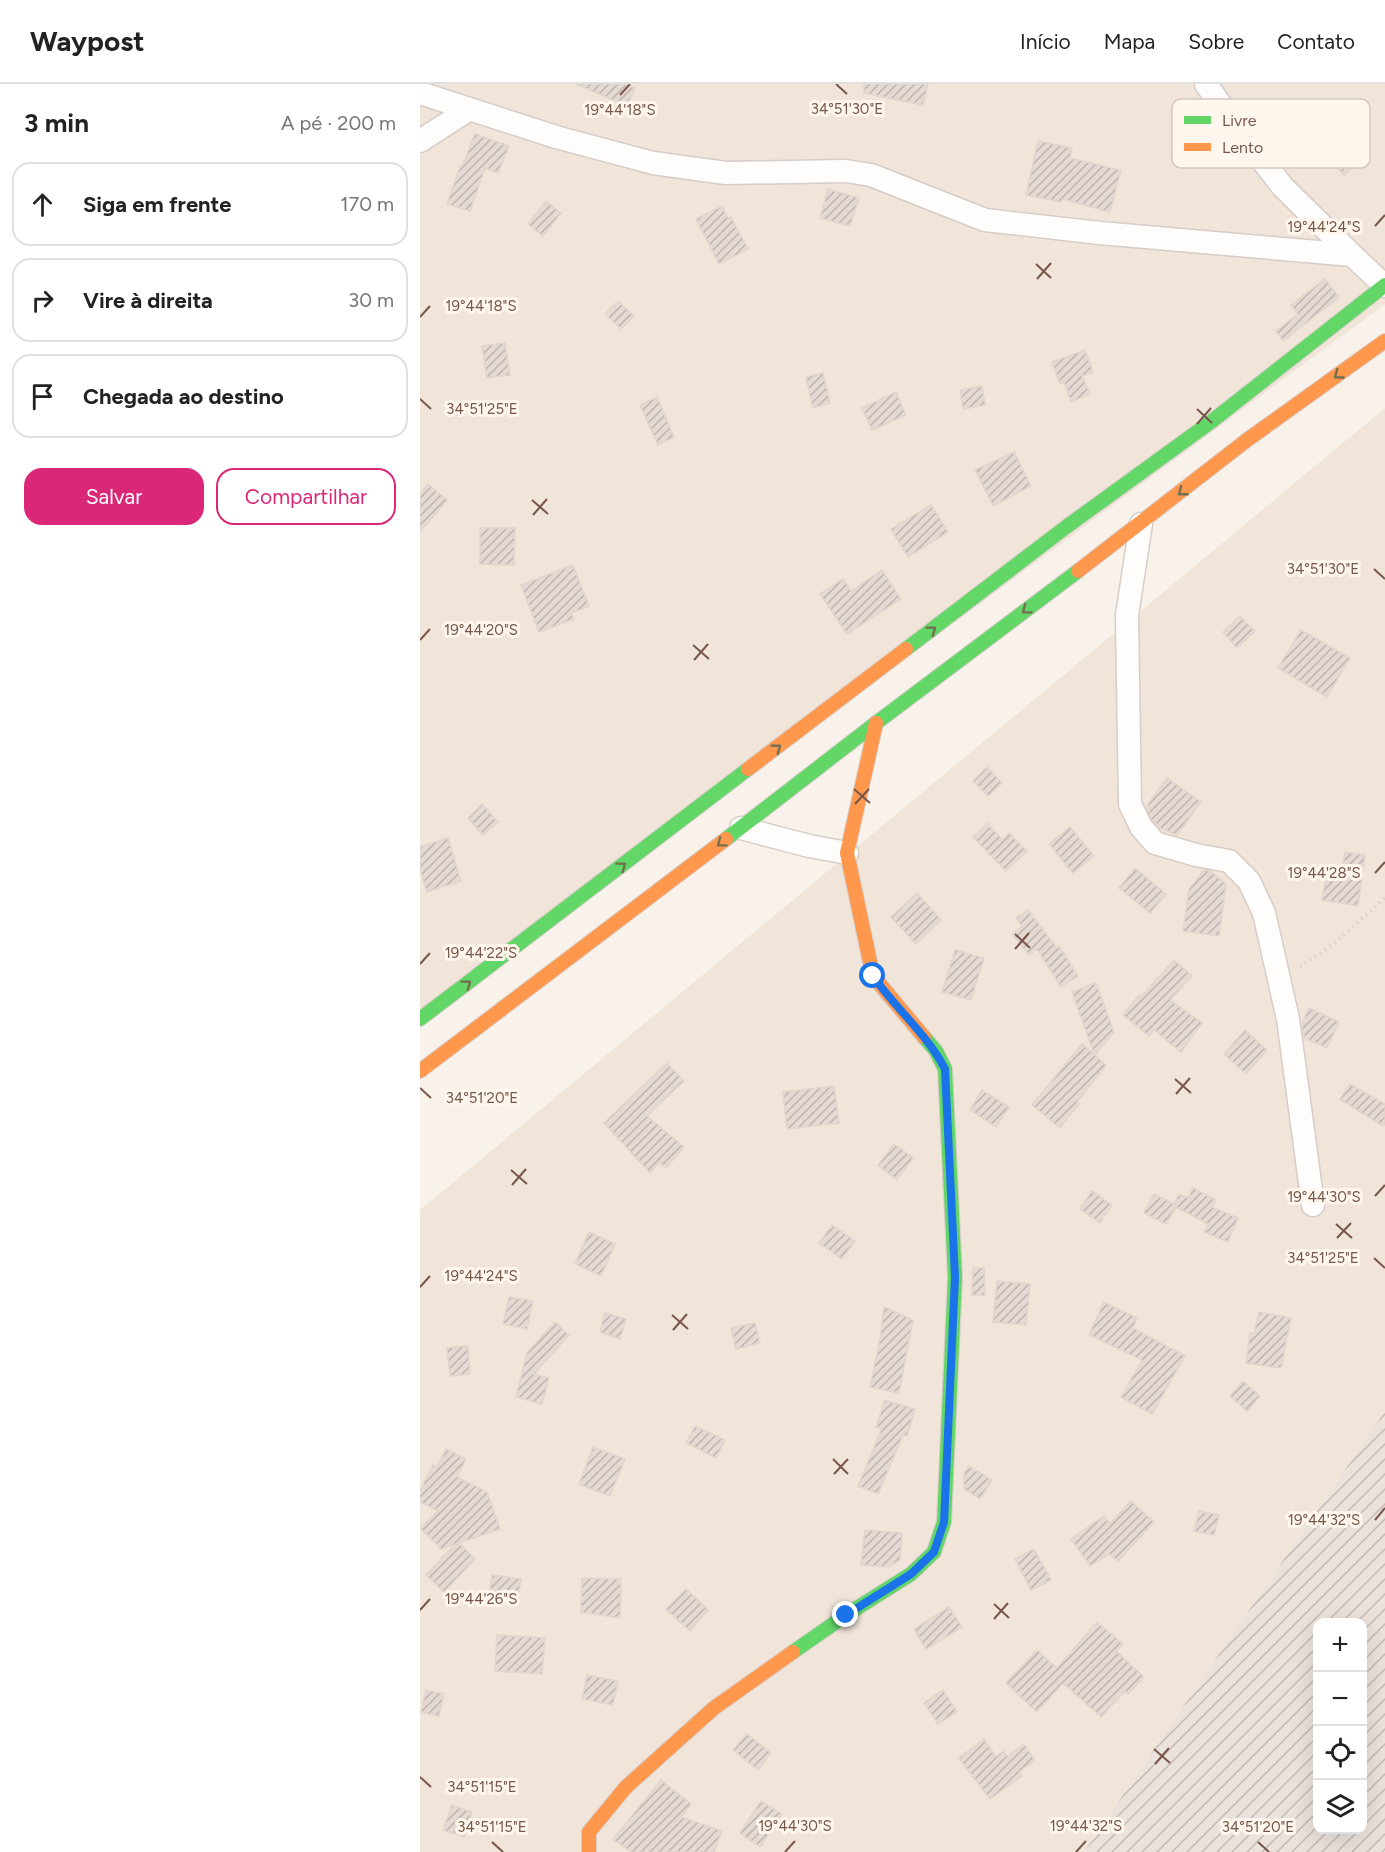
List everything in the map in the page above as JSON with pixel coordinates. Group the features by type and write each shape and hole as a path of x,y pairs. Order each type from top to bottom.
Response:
{"main road":[{"path":"420,1019 1066,527 1212,421 1385,285"},
{"path":"420,1071 1141,524 1247,440 1385,340"},
{"path":"589,1852 589,1832 626,1787 714,1708 846,1615 911,1574 934,1552 944,1522 955,1277 945,1069 936,1051 873,976 847,853 876,723"}],"street":[{"path":"1206,84 1216,99"},
{"path":"420,93 556,137 652,163 726,173 846,171 871,175 985,220 1100,233 1352,255"},
{"path":"420,141 468,110"},
{"path":"1268,168 1282,186 1385,285"},
{"path":"1141,524 1127,615 1131,804 1141,827 1155,843 1196,855 1228,861 1250,881 1264,913 1288,1019 1313,1205"},
{"path":"741,828 809,846 847,853"}],"path":[{"path":"1280,981 1336,942 1385,898"}],"shaded area":[{"path":"420,84 1385,84 1385,304 420,1018"},
{"path":"1385,408 1385,1411 1084,1852 420,1852 420,1210"},
{"path":"1385,1411 1385,1852 1084,1852"}],"building":[{"path":"576,84 625,84 635,88 627,106"},
{"path":"864,84 928,84 923,105 864,93"},
{"path":"475,134 509,146 498,173 485,168 470,211 447,204"},
{"path":"1038,141 1072,148 1070,158 1121,170 1110,212 1062,199 1061,202 1026,195"},
{"path":"1338,168 1352,168 1344,175"},
{"path":"828,189 859,198 850,226 820,218"},
{"path":"546,201 561,213 543,236 528,224"},
{"path":"722,206 728,218 731,217 748,249 719,264 696,219"},
{"path":"1325,279 1339,297 1283,341 1276,331 1298,314 1291,305"},
{"path":"618,301 634,316 621,329 605,314"},
{"path":"505,343 510,375 487,378 482,346"},
{"path":"1085,350 1093,372 1082,376 1090,394 1071,402 1064,382 1060,384 1052,362"},
{"path":"823,373 830,403 813,408 806,377"},
{"path":"982,386 985,405 963,409 960,390"},
{"path":"896,392 906,415 872,430 862,408"},
{"path":"657,397 674,437 658,445 640,405"},
{"path":"1014,452 1031,486 993,506 975,470"},
{"path":"428,484 447,500 420,532 420,494"},
{"path":"931,505 948,532 908,557 891,529"},
{"path":"480,528 515,528 514,565 480,564"},
{"path":"573,565 589,606 571,613 574,619 539,632 521,585"},
{"path":"882,570 901,599 847,634 820,594 843,579 851,591"},
{"path":"1240,616 1255,631 1237,648 1223,632"},
{"path":"1301,630 1350,658 1327,697 1278,668"},
{"path":"987,767 1002,783 988,796 973,781"},
{"path":"1167,778 1201,802 1177,835 1160,828 1152,820 1146,807"},
{"path":"482,804 498,822 483,835 468,818"},
{"path":"987,823 1003,840 1009,833 1027,851 1006,871 973,837"},
{"path":"1070,827 1094,856 1073,873 1049,844"},
{"path":"448,838 461,881 427,892 420,869 420,847"},
{"path":"1345,852 1365,855 1358,906 1322,900 1327,871 1342,873"},
{"path":"1135,868 1166,894 1150,913 1119,888"},
{"path":"1204,870 1210,871 1226,884 1219,936 1183,931 1189,889"},
{"path":"917,893 941,920 916,944 891,917"},
{"path":"1028,910 1057,948 1059,946 1078,976 1061,987 1037,949 1029,955 1012,934 1022,927 1016,918"},
{"path":"955,950 984,958 971,1000 942,992"},
{"path":"1174,960 1192,976 1170,1000 1202,1023 1181,1052 1154,1030 1149,1036 1123,1015 1139,995 1141,997"},
{"path":"1096,983 1114,1032 1095,1055 1106,1065 1060,1128 1032,1105 1082,1044 1094,1054 1072,992"},
{"path":"1309,1008 1339,1022 1327,1048 1304,1038 1302,1023"},
{"path":"1245,1030 1267,1050 1246,1074 1224,1054"},
{"path":"667,1063 684,1081 647,1116 684,1147 666,1168 659,1162 650,1173 604,1123"},
{"path":"1350,1084 1385,1104 1385,1125 1382,1126 1340,1099"},
{"path":"834,1086 839,1123 787,1129 783,1092"},
{"path":"982,1090 1009,1107 996,1127 970,1110"},
{"path":"894,1144 913,1158 897,1180 878,1165"},
{"path":"1193,1188 1216,1200 1212,1207 1238,1218 1228,1242 1204,1232 1208,1224 1176,1207 1166,1224 1144,1213 1154,1194 1174,1204 1179,1194 1188,1198"},
{"path":"1092,1191 1112,1205 1100,1223 1080,1209"},
{"path":"832,1225 855,1241 842,1259 819,1243"},
{"path":"589,1232 615,1244 601,1276 575,1264"},
{"path":"973,1268 984,1268 985,1295 972,1295"},
{"path":"997,1281 1030,1284 1026,1325 993,1322"},
{"path":"509,1297 533,1301 527,1329 503,1324"},
{"path":"1104,1302 1137,1318 1133,1328 1185,1356 1152,1414 1121,1397 1142,1360 1089,1335"},
{"path":"884,1307 913,1320 899,1393 870,1387"},
{"path":"1259,1312 1291,1318 1281,1368 1246,1363 1250,1333 1254,1333"},
{"path":"605,1313 626,1319 620,1339 600,1332"},
{"path":"555,1322 569,1335 534,1374 549,1378 542,1404 516,1397 527,1353"},
{"path":"755,1323 760,1343 736,1349 731,1328"},
{"path":"468,1346 470,1374 450,1376 447,1348"},
{"path":"1243,1381 1260,1396 1247,1411 1230,1396"},
{"path":"885,1400 915,1409 907,1436 903,1435 878,1494 858,1486 882,1428 876,1427"},
{"path":"695,1426 725,1440 716,1458 686,1443"},
{"path":"593,1447 625,1459 610,1496 579,1484"},
{"path":"446,1449 466,1459 457,1477 487,1492 500,1529 459,1543 475,1559 444,1592 426,1575 455,1544 441,1549 420,1528 438,1511 420,1502 420,1491 433,1465 437,1467"},
{"path":"969,1466 992,1480 980,1499 964,1489 964,1473"},
{"path":"1131,1501 1154,1522 1118,1561 1109,1554 1090,1566 1071,1539 1104,1516 1110,1524"},
{"path":"1199,1511 1219,1515 1214,1535 1194,1531"},
{"path":"865,1530 902,1533 900,1560 888,1567 861,1565"},
{"path":"1034,1549 1051,1580 1031,1590 1015,1559"},
{"path":"492,1575 521,1579 517,1602 489,1597"},
{"path":"582,1578 621,1579 620,1618 581,1612"},
{"path":"686,1589 708,1610 690,1631 666,1609"},
{"path":"949,1607 962,1627 926,1649 914,1629"},
{"path":"1097,1622 1123,1644 1116,1651 1144,1677 1128,1694 1125,1691 1101,1717 1063,1683 1037,1712 1006,1683 1037,1650 1057,1668"},
{"path":"497,1635 545,1638 542,1674 495,1671"},
{"path":"587,1675 618,1681 613,1705 582,1699"},
{"path":"426,1690 444,1694 439,1716 421,1712"},
{"path":"943,1690 957,1712 938,1724 924,1703"},
{"path":"747,1734 771,1753 758,1770 733,1750"},
{"path":"984,1739 996,1757 1003,1751 1007,1756 1024,1744 1035,1760 1019,1772 1022,1776 990,1799 959,1758"},
{"path":"661,1780 691,1804 681,1817 722,1831 714,1852 631,1852 613,1839"},
{"path":"761,1801 782,1814 760,1847 740,1833"},
{"path":"452,1805 472,1812 464,1837 443,1830"}],"traffic: fast":[{"path":"906,649 1066,527 1212,421 1385,285"},
{"path":"726,839 1078,571"},
{"path":"420,1019 748,769"},
{"path":"793,1652 911,1574 934,1552 944,1522 955,1277 945,1069 936,1051 924,1037"}],"traffic: slow":[{"path":"1078,571 1247,440 1385,341"},
{"path":"748,769 906,649"},
{"path":"876,723 847,853 873,976 924,1037"},
{"path":"420,1071 726,839"},
{"path":"589,1852 589,1832 626,1787 714,1708 793,1652"}],"route":[{"path":"846,1615 911,1574 934,1552 944,1522 955,1277 945,1069 936,1051 873,976"}]}
